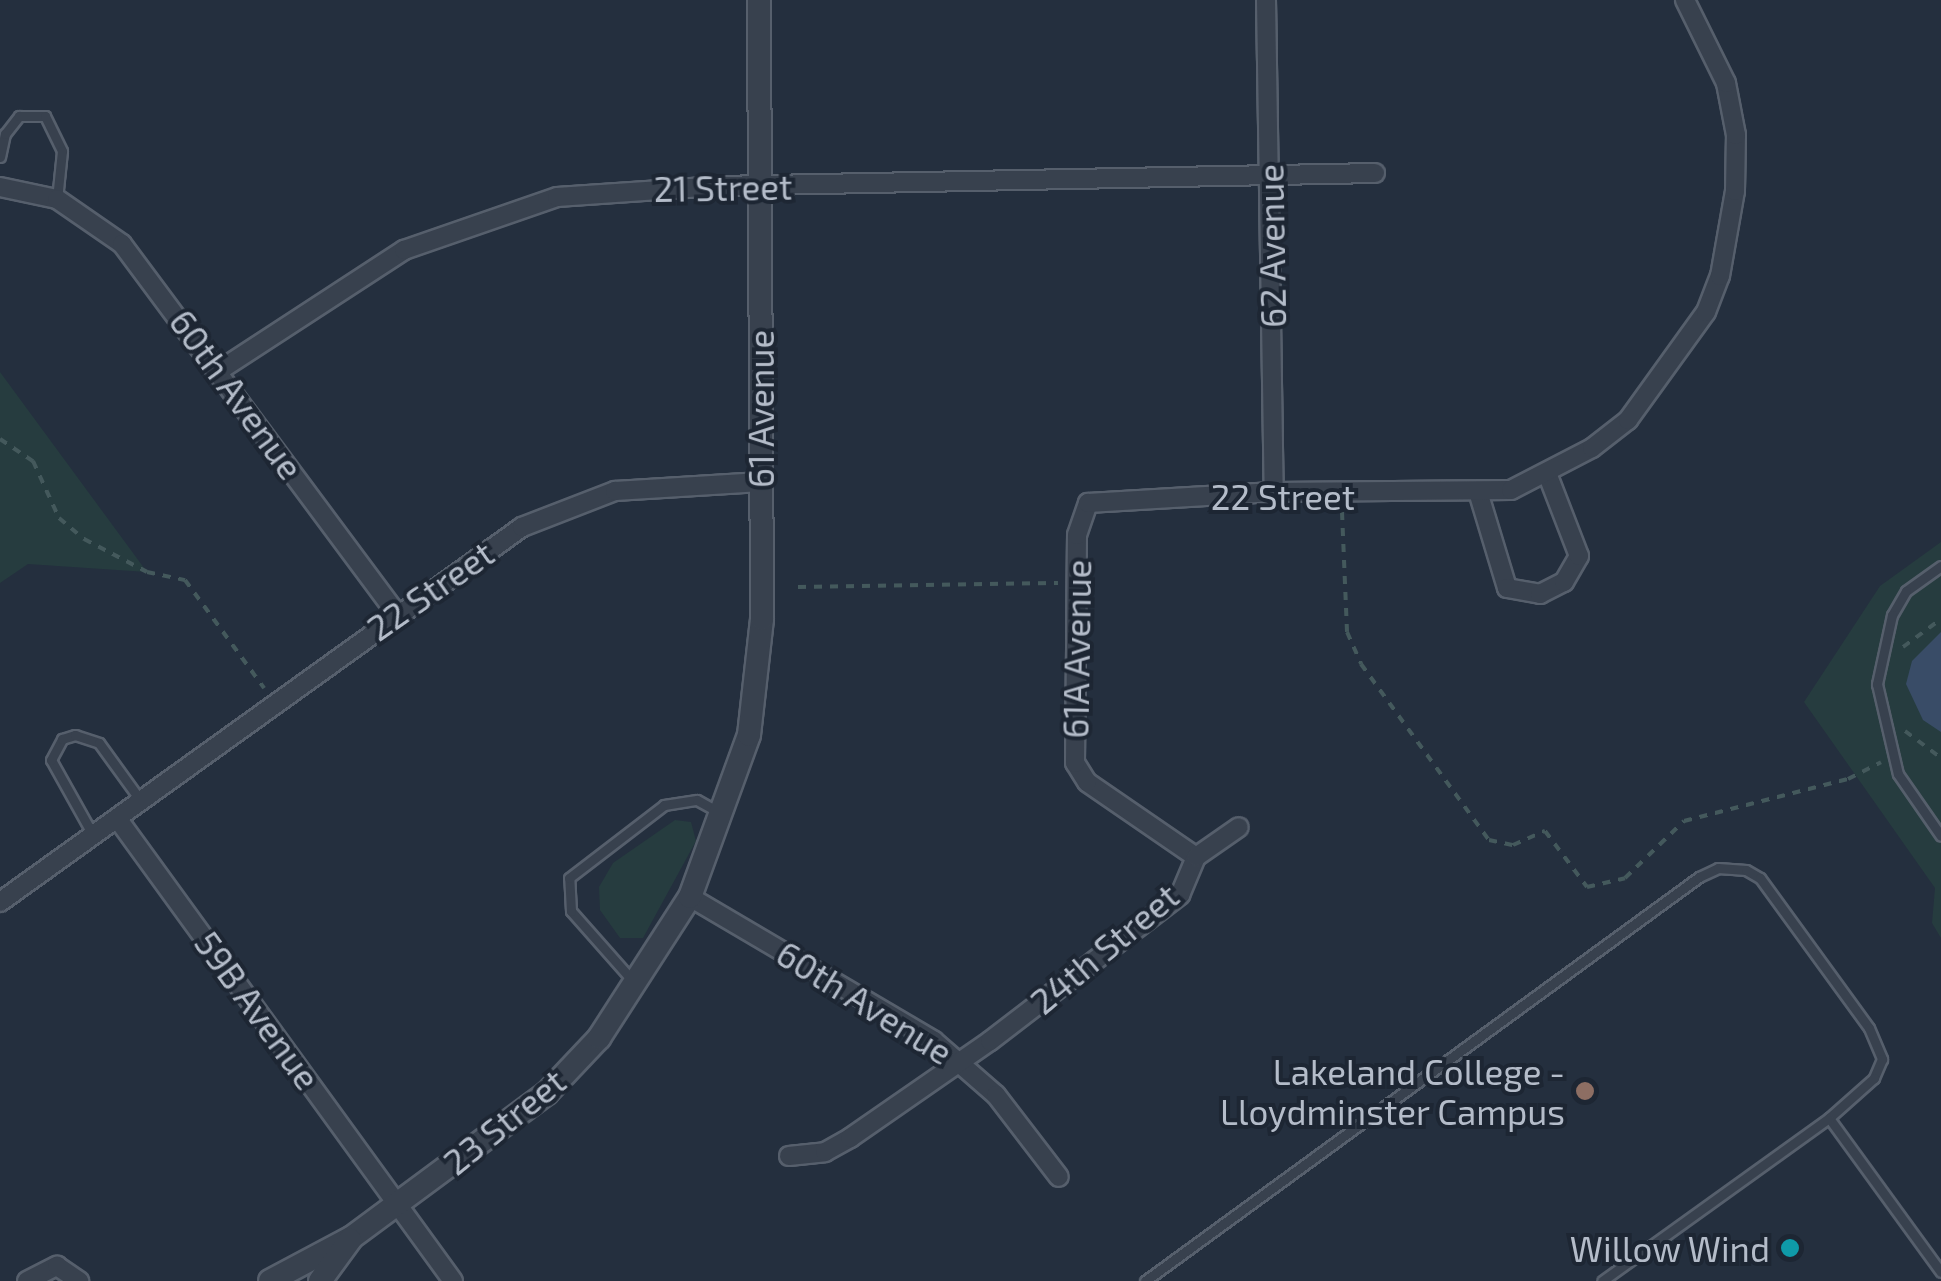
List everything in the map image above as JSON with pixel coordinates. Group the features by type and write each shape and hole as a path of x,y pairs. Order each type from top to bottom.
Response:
{"street":[{"name":"61 Avenue","path":"721,814 749,735 762,619 760,0"},
{"name":"62 Avenue","path":"1266,0 1274,492"},
{"name":"22 Street","path":"1088,503 1274,492 1478,494 1510,490 1548,474 1628,420 1655,389 1706,312 1720,276 1735,191 1736,135 1726,83 1685,0"},
{"name":"21 Street","path":"220,370 364,272 483,218 592,192 1375,172"},
{"path":"0,187 57,198"},
{"name":"60th Avenue","path":"57,198 122,244 220,370 395,612"},
{"path":"1478,494 1507,588 1540,594 1564,582 1580,556 1548,474"},
{"name":"22 Street","path":"0,902 395,612 558,508 616,491 761,482"},
{"name":"61A Avenue","path":"1088,503 1077,535 1075,763 1088,782 1196,857"},
{"name":"23 Street","path":"270,1281 352,1238 546,1093 599,1038 637,984 690,897 721,814"},
{"name":"59B Avenue","path":"117,818 453,1281"},
{"name":"24th Street","path":"789,1156 825,1152 850,1138 959,1060 1180,895 1196,857 1239,827"},
{"name":"60th Avenue","path":"690,897 901,1016 959,1060 996,1095 1059,1177"},
{"name":"23 Street","path":"320,1281 352,1238"},
{"path":"27,1281 57,1266 79,1281"}],"lane":[{"path":"0,157 5,134 19,116 45,116 62,152 57,198"},
{"path":"1941,566 1906,591 1882,644 1878,702 1898,774 1941,836"},
{"path":"93,835 51,760 62,739 75,735 99,743 141,802"},
{"path":"637,984 602,953 571,911 569,878 664,805 697,800 721,814"},
{"path":"1145,1281 1709,870 1746,870 1760,878 1877,1042 1882,1059 1874,1078 1829,1118 1602,1281"},
{"path":"1829,1118 1941,1272"}],"path":[{"path":"0,439 33,461 59,518 84,540 147,572 186,580 260,682"},
{"path":"1342,520 1347,632 1361,664 1488,840 1513,845 1539,828 1550,836 1587,887 1625,878 1684,821 1848,778 1893,754 1905,732"},
{"path":"798,587 1055,583"},
{"path":"1897,658 1917,632 1941,618"},
{"path":"1899,719 1905,732 1941,758"}],"green space":[{"path":"0,372 147,572 28,564 0,583"},
{"path":"1941,542 1941,938 1932,923 1935,888 1804,702 1880,586"},
{"path":"675,820 691,822 696,841 643,938 620,938 600,910 599,887 613,863"}],"water":[{"path":"1941,632 1941,732 1923,720 1906,684 1912,661"}],"place":[{"name":"Lakeland College - Lloydminster Campus","path":"1585,1091"},
{"name":"Willow Wind","path":"1790,1248"}]}
